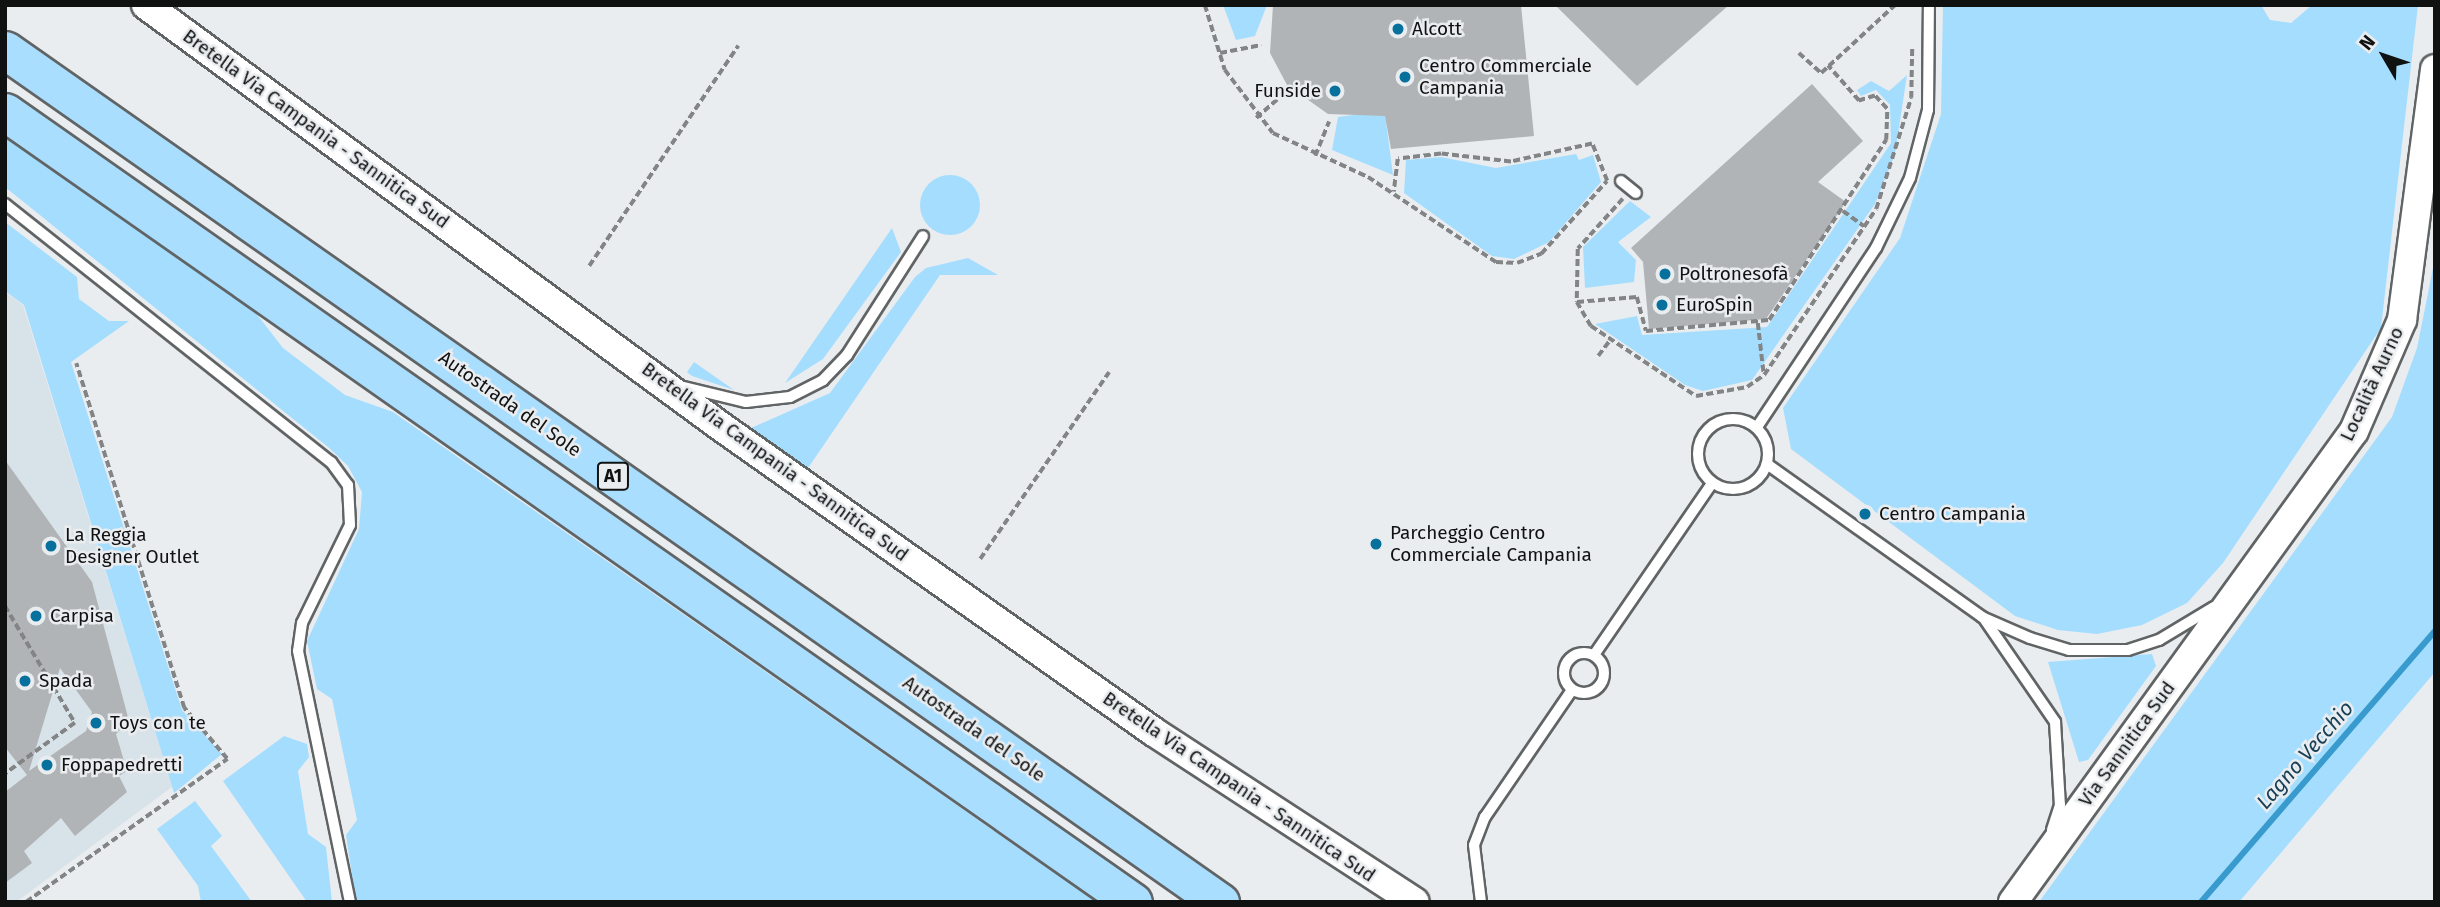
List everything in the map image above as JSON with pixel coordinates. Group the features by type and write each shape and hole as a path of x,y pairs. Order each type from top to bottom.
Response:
{"highway":[{"name":"Autostrada del Sole","path":"5,50 1220,902"},
{"path":"5,112 1133,902"}],"street":[{"name":"Bretella Via Campania - Sannitica Sud","path":"146,5 649,371 1154,732 1415,902"},
{"name":"Località Aurno","path":"2242,586 2354,431 2402,320 2435,69"},
{"name":"Via Sannitica Sud","path":"2013,902 2242,586"}],"lane":[{"path":"1757,427 1876,248 1910,178 1928,110 1928,5"},
{"path":"1620,181 1634,191"},
{"path":"5,204 331,462 348,485 350,525 302,623 298,651 351,902"},
{"path":"649,371 689,389 746,402 790,397 823,380 848,355 923,236"},
{"path":"1737,418 1757,427 1768,444 1767,464 1744,488 1712,483 1698,457 1707,430 1737,418"},
{"path":"1767,464 1983,617 2069,650 2128,650 2194,621 2242,586"},
{"path":"1594,655 1603,665 1600,685 1590,692 1573,690 1564,680 1567,660 1594,655 1712,483"},
{"path":"1983,617 2044,697 2055,722 2060,805 2042,860"},
{"path":"1481,902 1474,845 1485,817 1573,690"}],"path":[{"path":"1205,5 1220,52 1256,118 1315,156 1394,192 1487,258 1517,264 1541,254 1607,180 1592,144 1511,162 1441,154 1398,159 1394,192"},
{"path":"1799,53 1821,73 1895,5"},
{"path":"1634,191 1578,249 1577,302 1591,326 1696,396 1747,387 1764,375 1865,226 1899,152 1910,98 1912,36"},
{"path":"1220,52 1261,45"},
{"path":"589,266 738,46"},
{"path":"1577,302 1637,297 1646,331 1769,320 1843,211 1886,140 1888,109 1875,96 1859,101 1828,66"},
{"path":"1256,118 1290,88"},
{"path":"1315,156 1329,122"},
{"path":"1843,211 1865,226"},
{"path":"1758,323 1764,375"},
{"path":"1598,356 1610,340"},
{"path":"26,902 227,758 184,708 76,365"},
{"path":"980,559 1109,372"},
{"path":"5,606 75,723 5,774"}],"shaded area":[{"path":"1223,5 1267,5 1255,36 1236,40"},
{"path":"1943,5 2261,5 2270,20 2291,23 2312,5 2418,5 2381,328 2223,563 2187,603 2142,625 2097,634 2058,630 2015,616 1791,449 1783,408 1900,238 1941,114"},
{"path":"1907,75 1895,154 1875,204 1752,380 1703,391 1685,385 1595,324 1637,316 1642,335 1767,327 1891,143 1890,105 1876,90 1861,96 1857,90 1871,81 1889,91"},
{"path":"1375,112 1385,114 1393,175 1332,150 1338,117"},
{"path":"5,135 255,312 283,348 345,395 393,412 1096,902 356,902 346,835 357,820 332,699 317,689 307,641 359,529 362,492 348,466 328,447 5,187"},
{"path":"1576,154 1579,160 1593,155 1601,182 1549,242 1514,259 1492,256 1404,193 1406,160 1441,157 1496,168"},
{"path":"950,175 971,184 980,205 971,226 950,235 929,226 920,205 929,184"},
{"path":"1630,201 1651,217 1618,242 1636,260 1634,282 1585,288 1583,247"},
{"path":"5,222 77,277 79,299 109,321 129,321 71,362 182,710 222,754 174,793 24,305 5,291"},
{"path":"892,228 901,252 823,359 785,383"},
{"path":"968,258 998,275 940,275 808,468 751,428 830,393 915,277 926,268"},
{"path":"2435,258 2435,672 2239,902 2039,902 2392,417 2417,348"},
{"name":"La Reggia Designer Outlet","path":"5,292 23,305 172,787 16,902 5,902"},
{"path":"694,362 734,390 692,376 687,372"},
{"path":"2152,654 2156,666 2088,760 2079,762 2048,662"},
{"path":"284,736 307,744 309,757 298,771 308,834 326,847 332,902 307,902 223,781"},
{"path":"195,801 222,836 211,846 252,902 201,902 198,886 157,829"}],"building":[{"name":"Centro Commerciale Campania","path":"1273,5 1521,5 1534,136 1391,149 1385,116 1328,114 1287,85 1270,53"},
{"name":"Centro Commerciale Campania","path":"1555,5 1729,5 1637,86"},
{"path":"1812,84 1863,141 1818,182 1846,202 1766,319 1649,329 1643,262 1631,248"},
{"path":"5,460 92,582 129,721 116,734 127,771 119,776 127,792 75,836 61,818 24,851 32,863 5,883 5,792 27,775 5,747","holes":["60,668 92,712 86,731 29,771"]}],"waterway":[{"name":"Lagno Vecchio","path":"2201,902 2435,631"}],"place":[{"name":"Alcott","path":"1398,29"},
{"name":"Centro Commerciale Campania","path":"1405,77"},
{"name":"Funside","path":"1335,91"},
{"name":"Poltronesofà","path":"1665,274"},
{"name":"EuroSpin","path":"1662,305"},
{"name":"Centro Campania","path":"1865,514"},
{"name":"Parcheggio Centro Commerciale Campania","path":"1376,544"},
{"name":"La Reggia Designer Outlet","path":"51,546"},
{"name":"Carpisa","path":"36,616"},
{"name":"Spada","path":"25,681"},
{"name":"Toys con te","path":"96,723"},
{"name":"Foppapedretti","path":"47,765"}]}
